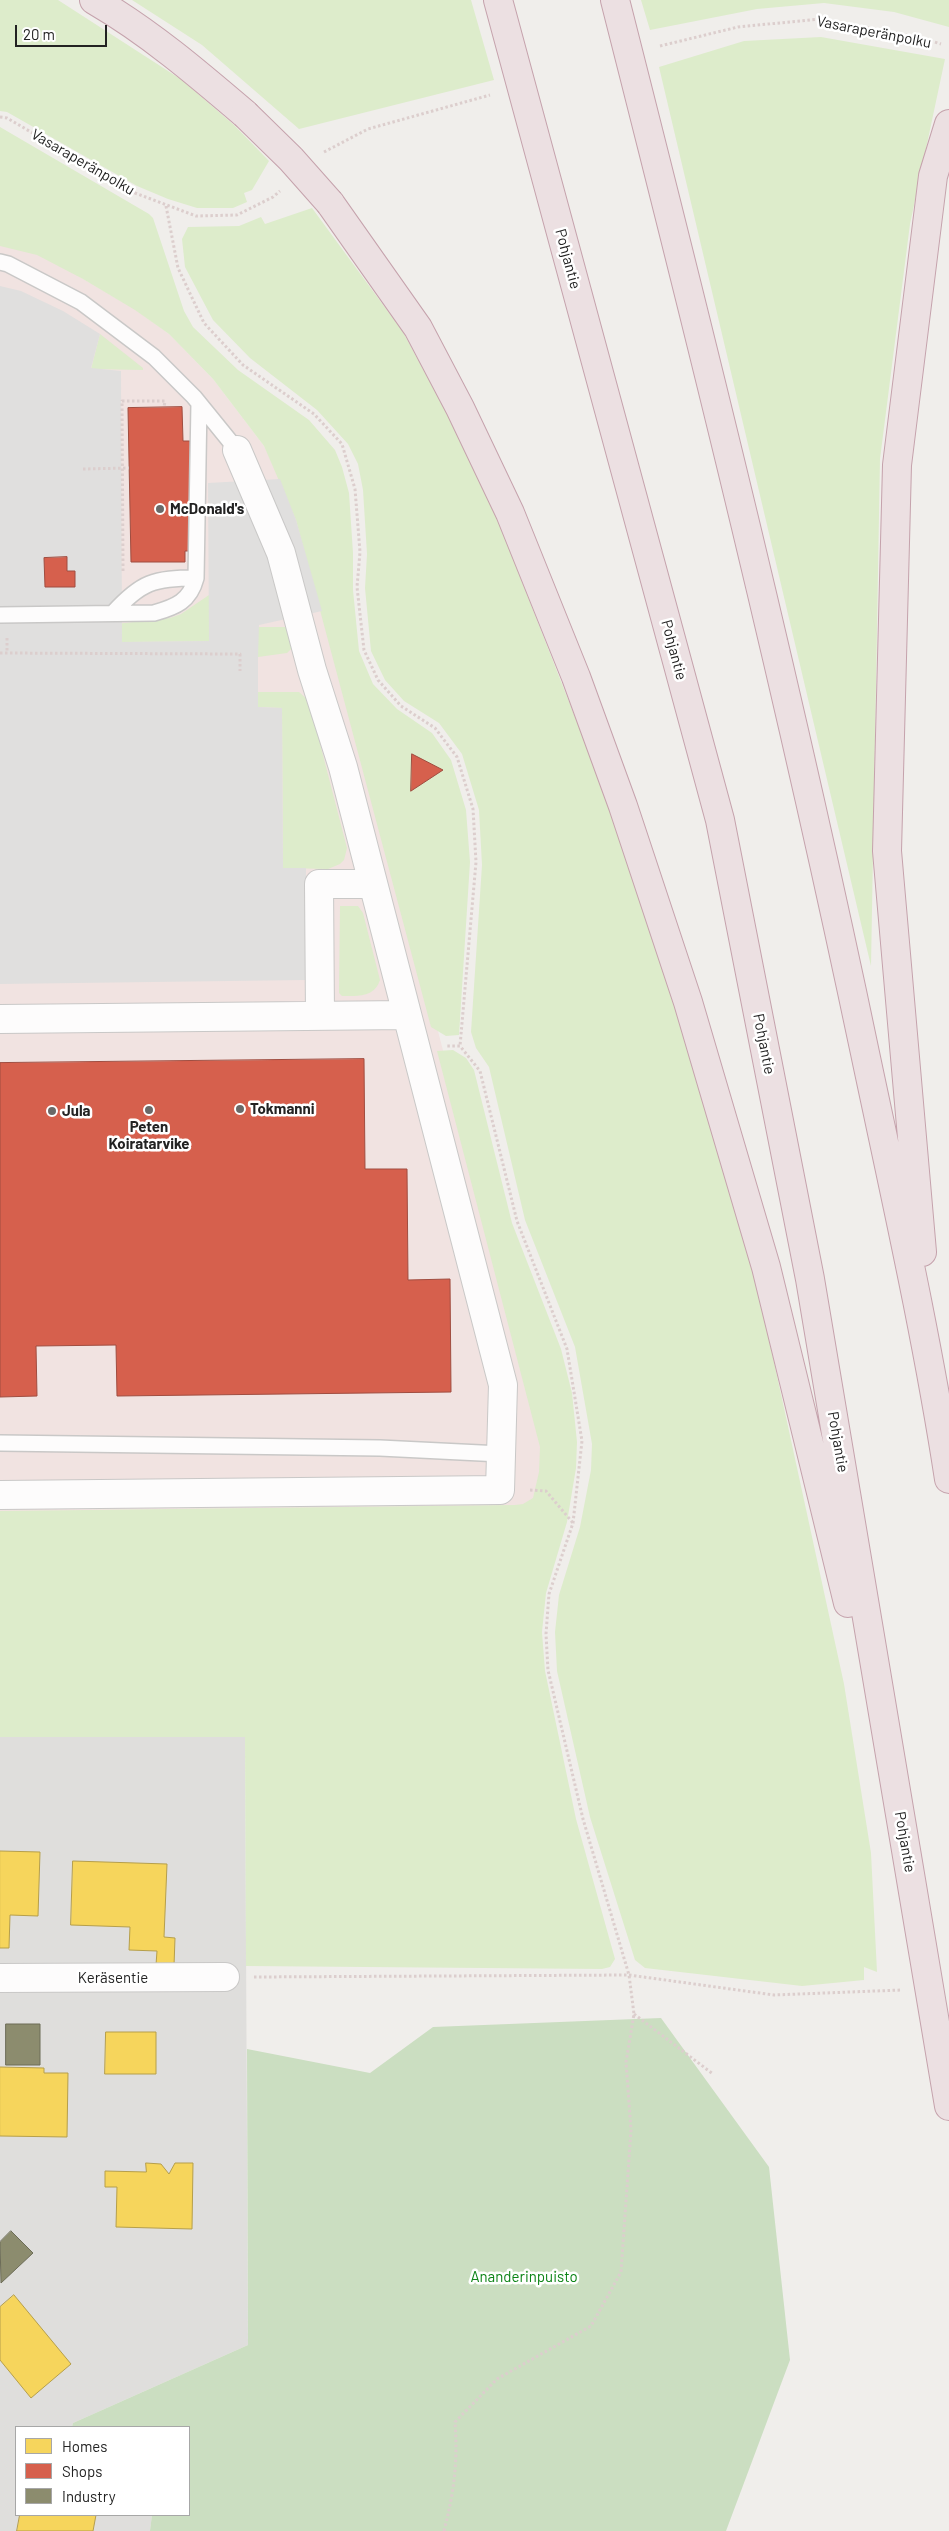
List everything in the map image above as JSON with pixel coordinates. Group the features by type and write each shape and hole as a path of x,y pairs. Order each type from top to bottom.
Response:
{"highway":[{"path":"94,0 188,64 245,114 291,159 330,203 418,328 460,408 510,513 576,677 623,806 688,1002 766,1266 903,1831"},
{"name":"Pohjantie","path":"498,0 720,820 810,1279 949,2106"},
{"path":"616,0 711,378 820,838 933,1375 949,1479"},
{"path":"933,1375 887,851 897,465 934,176 949,124"}],"street":[{"path":"0,1495 500,1490 502,1385 343,767 312,670 281,553 237,450"},
{"path":"320,1016 319,884 372,884"},
{"path":"0,1019 407,1015"},
{"name":"Keräsentie","path":"0,1978 225,1977"}],"lane":[{"path":"0,262 8,264 81,302 154,357 196,400 237,450"},
{"path":"0,615 154,613 168,609 187,598 193,591 196,578 196,400"},
{"path":"113,613 139,588 155,582 196,578"},
{"path":"0,1444 380,1448 500,1454"}],"path":[{"name":"Vasaraperänpolku","path":"660,46 738,27 820,19 922,38 941,44"},
{"name":"Vasaraperänpolku","path":"0,117 7,118 135,193 166,206 178,268 204,323 243,365 314,414 342,444 355,488 360,552 357,587 364,650 378,680 401,706 435,728 457,757 473,809 476,862 460,1046"},
{"path":"119,575 125,570 122,401 165,401 164,407"},
{"path":"83,469 129,468"},
{"path":"7,653 6,630 17,615"},
{"path":"0,653 240,654 240,671"},
{"path":"416,1046 460,1046 480,1071 517,1221 567,1349 582,1441 573,1523 549,1594 546,1634 548,1670 582,1819 629,1975 634,2014 626,2062 631,2130 621,2272 591,2326 497,2379 455,2422 458,2457 444,2531"},
{"path":"500,1490 546,1491 573,1523"},
{"path":"225,1977 629,1975 774,1994 904,1990"},
{"path":"634,2014 713,2074"}],"shaded area":[{"path":"0,240 37,252 135,309 169,334 213,379 264,446 300,519 327,609 551,1461 528,1531 0,1537"},
{"path":"0,286 21,291 63,311 100,334 91,368 121,371 122,642 209,641 208,483 280,479 296,520 322,611 259,625 258,707 282,708 283,868 306,868 306,980 0,984"},
{"path":"0,1737 245,1737 248,2345 73,2423 72,2426 15,2426 15,2516 152,2516 150,2531 0,2531"}],"green space":[{"path":"0,0 58,0 182,80 234,125 269,161 252,190 244,193 247,202 233,208 197,208 168,199 137,186 7,112 0,111"},
{"path":"132,0 471,0 494,80 299,129 202,45"},
{"path":"641,0 949,0 949,27 894,12 824,3 757,9 650,30"},
{"path":"821,37 945,59 910,224 880,459 871,966 659,67 744,41"},
{"path":"0,127 149,214 153,218 184,311 193,327 238,370 309,420 335,450 349,493 353,553 353,590 359,651 373,684 397,709 432,733 451,760 466,810 470,862 459,1035 446,1036 431,1027 296,520 264,446 213,379 169,334 135,310 83,279 37,255 0,246"},
{"path":"312,208 403,332 446,412 499,523 611,809 677,1005 754,1270 844,1684 871,1853 877,1972 864,1967 864,1980 802,1986 645,1968 635,1960 590,1817 557,1671 555,1632 559,1595 580,1527 591,1470 592,1444 575,1347 525,1220 489,1067 476,1048 471,1032 482,865 479,810 462,754 439,723 404,701 385,680 371,651 365,588 367,554 363,490 358,464 348,444 317,410 250,358 213,320 185,267 182,239 188,227 239,226 261,217 265,224"},
{"path":"100,334 143,368 143,370 91,369"},
{"path":"209,595 209,620 232,627 285,627 290,630 293,647 287,653 258,657 258,641 122,642 80,628 170,618 181,614"},
{"path":"258,692 299,692 309,701 347,848 344,860 340,864 328,869 283,868 282,708 258,707"},
{"path":"340,906 358,906 363,913 380,980 374,990 364,995 342,996 339,993"},
{"path":"453,1050 466,1058 474,1070 512,1223 561,1349 572,1393 577,1442 576,1468 567,1522 546,1593 542,1632 545,1671 576,1819 615,1959 610,1967 602,1969 246,1966 245,1737 0,1737 0,1511 515,1505 523,1504 533,1498 539,1472 540,1447 437,1051"},
{"name":"Ananderinpuisto","path":"661,2018 769,2167 790,2360 726,2531 150,2531 152,2516 190,2516 190,2426 72,2426 73,2423 248,2345 247,2049 370,2073 433,2027"}],"building: Homes":[{"path":"0,1851 40,1852 38,1916 10,1915 9,1948 0,1948"},
{"path":"73,1861 167,1864 164,1937 175,1938 174,1966 156,1965 157,1951 129,1950 130,1927 71,1925"},
{"path":"106,2032 156,2032 156,2074 105,2074"},
{"path":"0,2067 44,2068 44,2073 68,2073 67,2137 0,2136"},
{"path":"146,2163 161,2164 169,2174 175,2163 193,2163 192,2229 116,2227 117,2187 105,2187 105,2171 146,2172"},
{"path":"14,2295 71,2364 31,2398 0,2360 0,2307"},
{"path":"20,2516 96,2516 93,2531 17,2531"}],"building: Shops":[{"name":"McDonald's","path":"182,407 183,441 190,441 192,551 185,551 185,562 131,562 128,408"},
{"path":"67,557 67,571 75,571 75,587 45,587 44,558"},
{"path":"412,754 443,770 411,791"},
{"path":"364,1059 365,1169 407,1169 408,1280 450,1279 451,1392 117,1396 116,1345 36,1346 37,1396 0,1397 0,1063"}],"building: Industry":[{"path":"6,2024 40,2024 40,2065 6,2065"},
{"path":"11,2231 33,2253 1,2283 0,2242"}],"place":[{"name":"McDonald's","path":"160,509"},
{"name":"Tokmanni","path":"240,1109"},
{"name":"Peten Koiratarvike","path":"149,1110"},
{"name":"Jula","path":"52,1111"}]}
